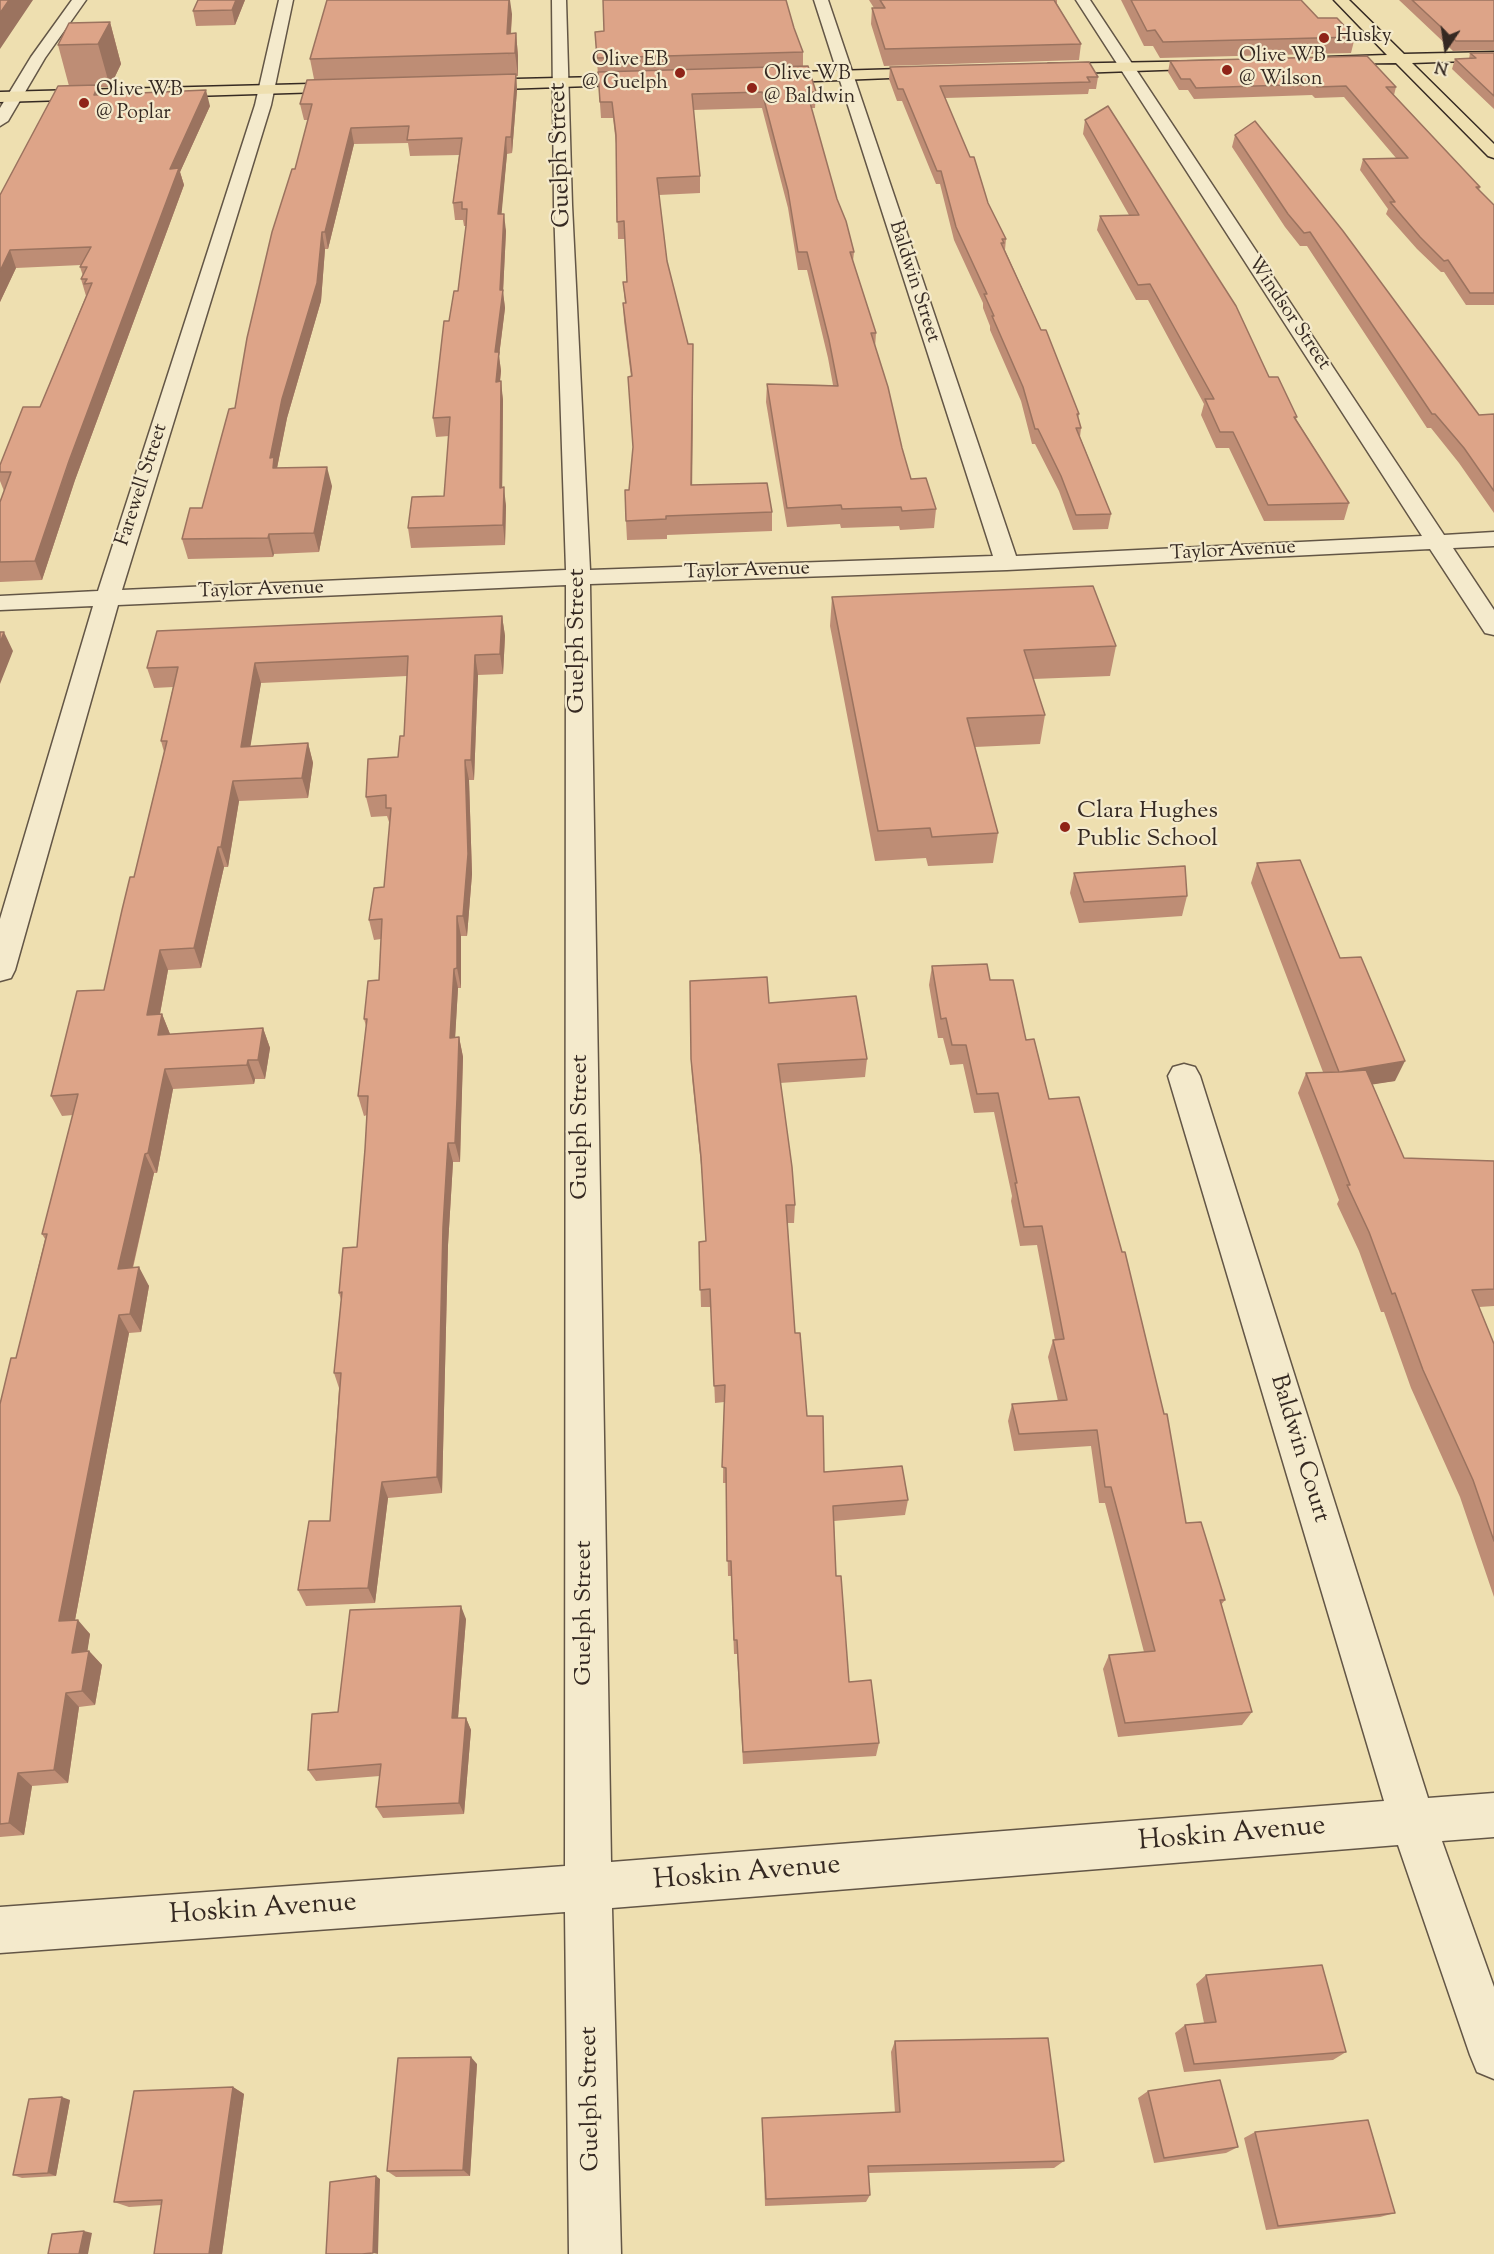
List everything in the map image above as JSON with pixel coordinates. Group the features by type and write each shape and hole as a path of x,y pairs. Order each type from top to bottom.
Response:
{"main road":[{"path":"1341,0 1494,153"},
{"path":"1317,62 1494,56"},
{"path":"1032,70 1229,64"},
{"path":"750,78 950,72"},
{"path":"454,85 655,80"},
{"path":"7,97 361,87"}],"street":[{"path":"0,121 7,97 79,0"},
{"name":"Farewell Street","path":"0,970 108,597 267,90 286,0"},
{"name":"Guelph Street","path":"559,0 559,83 578,577 588,1887 595,2254"},
{"name":"Baldwin Street","path":"821,0 1006,563"},
{"name":"Windsor Street","path":"1083,0 1494,628"},
{"name":"Taylor Avenue","path":"0,603 578,577 1006,563 1494,539"},
{"name":"Baldwin Court","path":"1184,1077 1413,1822"},
{"name":"Hoskin Avenue","path":"0,1930 588,1887 1494,1815"},
{"path":"1413,1822 1494,2055"}],"building":[{"path":"0,0 9,0 0,13"},
{"path":"198,0 236,0 232,10 193,11"},
{"path":"327,0 509,0 507,34 516,33 515,53 310,59"},
{"path":"603,0 786,0 803,52 597,58 595,32 604,31"},
{"path":"880,0 1054,0 1081,44 885,49 872,8 885,8"},
{"path":"1131,0 1301,0 1318,18 1337,18 1355,37 1163,42 1155,30 1147,31"},
{"path":"1412,0 1494,0 1494,41 1456,41"},
{"path":"110,22 98,44 58,45 69,23"},
{"path":"1470,53 1494,53 1494,96 1455,59 1476,58"},
{"path":"1367,56 1396,87 1386,87 1480,187 1476,187 1494,205 1494,293 1470,293 1448,260 1444,261 1420,237 1390,202 1395,202 1363,159 1408,158 1346,86 1317,87 1315,84 1196,88 1190,79 1181,79 1170,61"},
{"path":"1089,62 1098,77 1087,77 1090,82 940,86 970,157 974,157 988,203 1006,239 1002,239 1004,243 1001,243 1041,330 1046,330 1079,414 1077,414 1081,428 1076,428 1111,514 1076,515 1061,476 1038,429 1035,429 1023,387 984,294 987,294 956,227 941,171 937,171 903,89 898,89 890,67"},
{"path":"808,66 816,92 807,92 837,199 846,221 854,252 850,252 876,333 871,333 888,387 902,448 911,479 926,478 936,509 902,511 901,507 842,509 841,505 787,508 767,384 838,386 829,340 807,252 798,252 788,191 762,92 692,94 700,176 657,178 667,261 688,344 693,344 691,485 767,483 772,512 666,516 666,519 626,521 625,490 629,490 633,447 628,377 632,376 623,303 626,303 623,282 627,282 624,221 617,222 616,135 612,102 600,102 598,72"},
{"path":"516,74 511,137 506,137 498,214 504,214 500,290 503,290 495,352 499,352 496,382 501,381 500,488 504,487 503,525 408,528 412,497 444,496 450,417 433,418 444,321 449,321 454,291 458,291 466,226 467,209 462,209 462,202 453,203 462,138 407,140 409,126 351,128 325,232 322,232 317,283 282,399 270,458 274,457 273,468 327,467 314,533 269,534 268,538 182,539 190,508 202,508 229,409 235,408 247,338 272,232 292,169 295,169 312,104 300,104 307,80"},
{"path":"98,85 94,95 206,90 170,169 179,168 69,461 35,561 0,562 0,502 11,472 0,472 0,465 23,407 40,407 92,283 84,284 87,279 81,279 87,267 80,267 91,247 10,250 0,271 0,195 58,86"},
{"path":"1108,106 1236,306 1269,377 1278,377 1297,417 1294,417 1349,503 1268,505 1233,432 1220,432 1205,399 1214,399 1150,284 1138,285 1100,216 1139,215 1085,120"},
{"path":"1255,121 1343,231 1479,415 1494,414 1494,491 1464,448 1435,414 1432,414 1310,232 1304,233 1288,214 1235,135"},
{"path":"1093,586 1116,646 1024,650 1045,715 967,718 998,833 932,837 930,828 878,831 832,597"},
{"path":"502,616 500,654 475,655 471,760 465,760 468,854 463,916 457,916 457,968 454,969 450,1038 459,1037 455,1143 448,1143 443,1227 437,1477 382,1482 368,1588 298,1590 309,1521 330,1521 341,1373 334,1373 342,1292 339,1293 343,1248 357,1247 368,1096 358,1096 367,1019 364,1019 368,981 379,980 382,919 369,920 374,888 384,887 391,808 386,808 386,795 366,797 368,759 398,757 400,736 404,736 408,656 255,663 241,747 308,743 302,778 233,781 221,847 218,847 194,948 160,950 147,1015 162,1014 158,1035 263,1028 258,1060 248,1060 247,1065 165,1069 148,1153 145,1154 118,1269 139,1267 130,1314 119,1315 59,1621 78,1620 72,1653 89,1651 82,1691 66,1693 54,1770 18,1773 9,1823 0,1824 0,1404 11,1358 16,1358 47,1234 42,1234 78,1094 51,1096 77,991 104,990 130,877 134,877 167,741 161,741 178,667 147,668 157,631"},
{"path":"1300,860 1340,958 1361,957 1405,1061 1340,1072 1366,1070 1404,1158 1494,1161 1494,1289 1472,1290 1494,1344 1494,1541 1473,1480 1423,1370 1395,1293 1392,1294 1369,1232 1347,1185 1350,1185 1306,1073 1339,1072 1257,863"},
{"path":"1185,866 1187,896 1084,902 1074,873"},
{"path":"987,964 990,980 1013,980 1026,1040 1034,1039 1049,1099 1079,1097 1122,1252 1125,1252 1164,1414 1167,1414 1186,1523 1201,1522 1225,1600 1220,1600 1252,1712 1125,1723 1109,1655 1155,1651 1111,1487 1105,1487 1097,1430 1019,1434 1012,1404 1067,1400 1053,1340 1064,1339 1042,1226 1024,1227 998,1093 977,1094 966,1045 952,1045 946,1018 941,1019 932,966"},
{"path":"767,977 769,1003 856,996 867,1059 778,1064 795,1205 786,1205 795,1333 800,1333 807,1416 823,1416 824,1472 902,1466 908,1500 833,1506 836,1576 841,1576 849,1682 871,1680 879,1743 743,1752 737,1640 734,1640 731,1561 727,1561 726,1468 722,1467 725,1385 714,1386 710,1289 700,1290 699,1242 706,1241 701,1157 691,1059 690,981"},
{"path":"461,1606 452,1718 466,1718 459,1803 376,1807 381,1764 308,1770 312,1714 338,1712 350,1610"},
{"path":"1322,1965 1346,2052 1194,2064 1185,2025 1216,2022 1206,1975"},
{"path":"1048,2038 1064,2161 868,2166 870,2195 766,2199 762,2118 900,2112 895,2041"},
{"path":"471,2057 463,2170 387,2171 398,2058"},
{"path":"1220,2080 1238,2147 1164,2158 1148,2091"},
{"path":"233,2087 209,2254 154,2254 162,2200 114,2202 134,2091"},
{"path":"62,2097 48,2173 13,2175 29,2099"},
{"path":"1368,2120 1395,2213 1278,2226 1255,2132"},
{"path":"376,2176 373,2253 326,2254 330,2182"},
{"path":"84,2231 79,2254 48,2254 52,2234"}],"place":[{"name":"Husky","path":"1324,38"},
{"name":"Olive WB @ Wilson","path":"1227,70"},
{"name":"Olive EB @ Guelph","path":"680,73"},
{"name":"Olive WB @ Baldwin","path":"752,88"},
{"name":"Olive WB @ Poplar","path":"84,103"},
{"name":"Clara Hughes Public School","path":"1065,827"}]}
